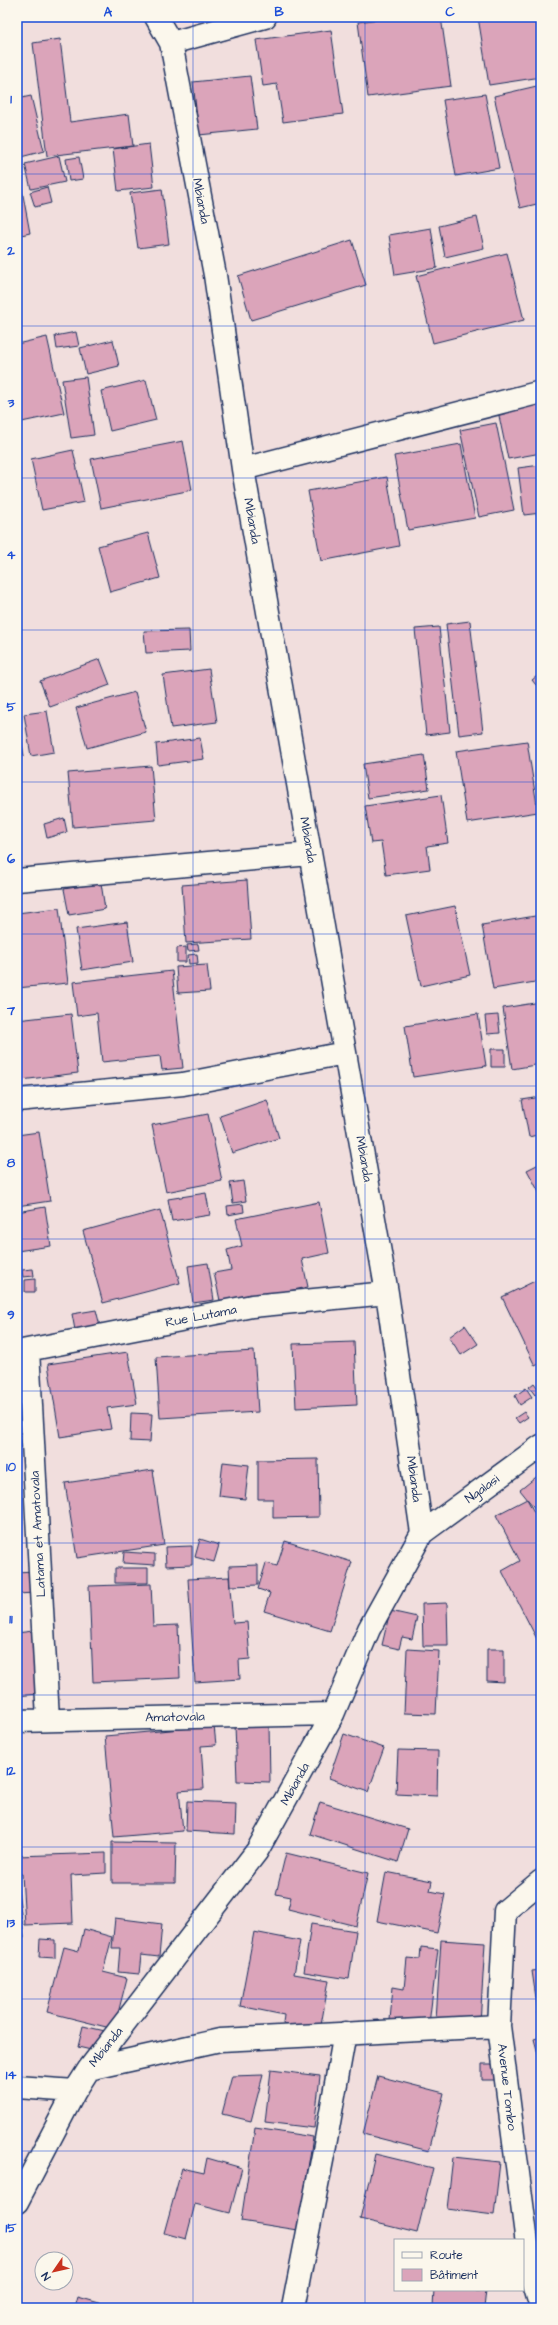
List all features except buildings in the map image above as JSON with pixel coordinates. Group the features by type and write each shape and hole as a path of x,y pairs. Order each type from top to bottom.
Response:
{"street":[{"name":"Mbianda","path":"17,2202 75,2091 89,2069 258,1851 333,1714 369,1630 422,1533 387,1293 243,469 215,275 171,43 156,17"},
{"path":"171,43 266,17"},
{"path":"243,469 541,392"},
{"path":"17,880 310,854"},
{"path":"17,1100 182,1084 345,1053"},
{"name":"Rue Lutama","path":"22,1351 252,1306 387,1293"},
{"name":"Latama et Amatovala","path":"22,1351 48,1719"},
{"name":"Ngalasi","path":"422,1533 541,1446"},
{"name":"Amatovala","path":"17,1721 48,1719 333,1714"},
{"name":"Avenue Tombo","path":"541,1881 506,1911 500,2026 541,2308"},
{"path":"89,2069 220,2040 500,2026"},
{"path":"293,2308 326,2145 345,2033"},
{"path":"17,2087 75,2091"},
{"path":"525,2308 536,2271"}]}
